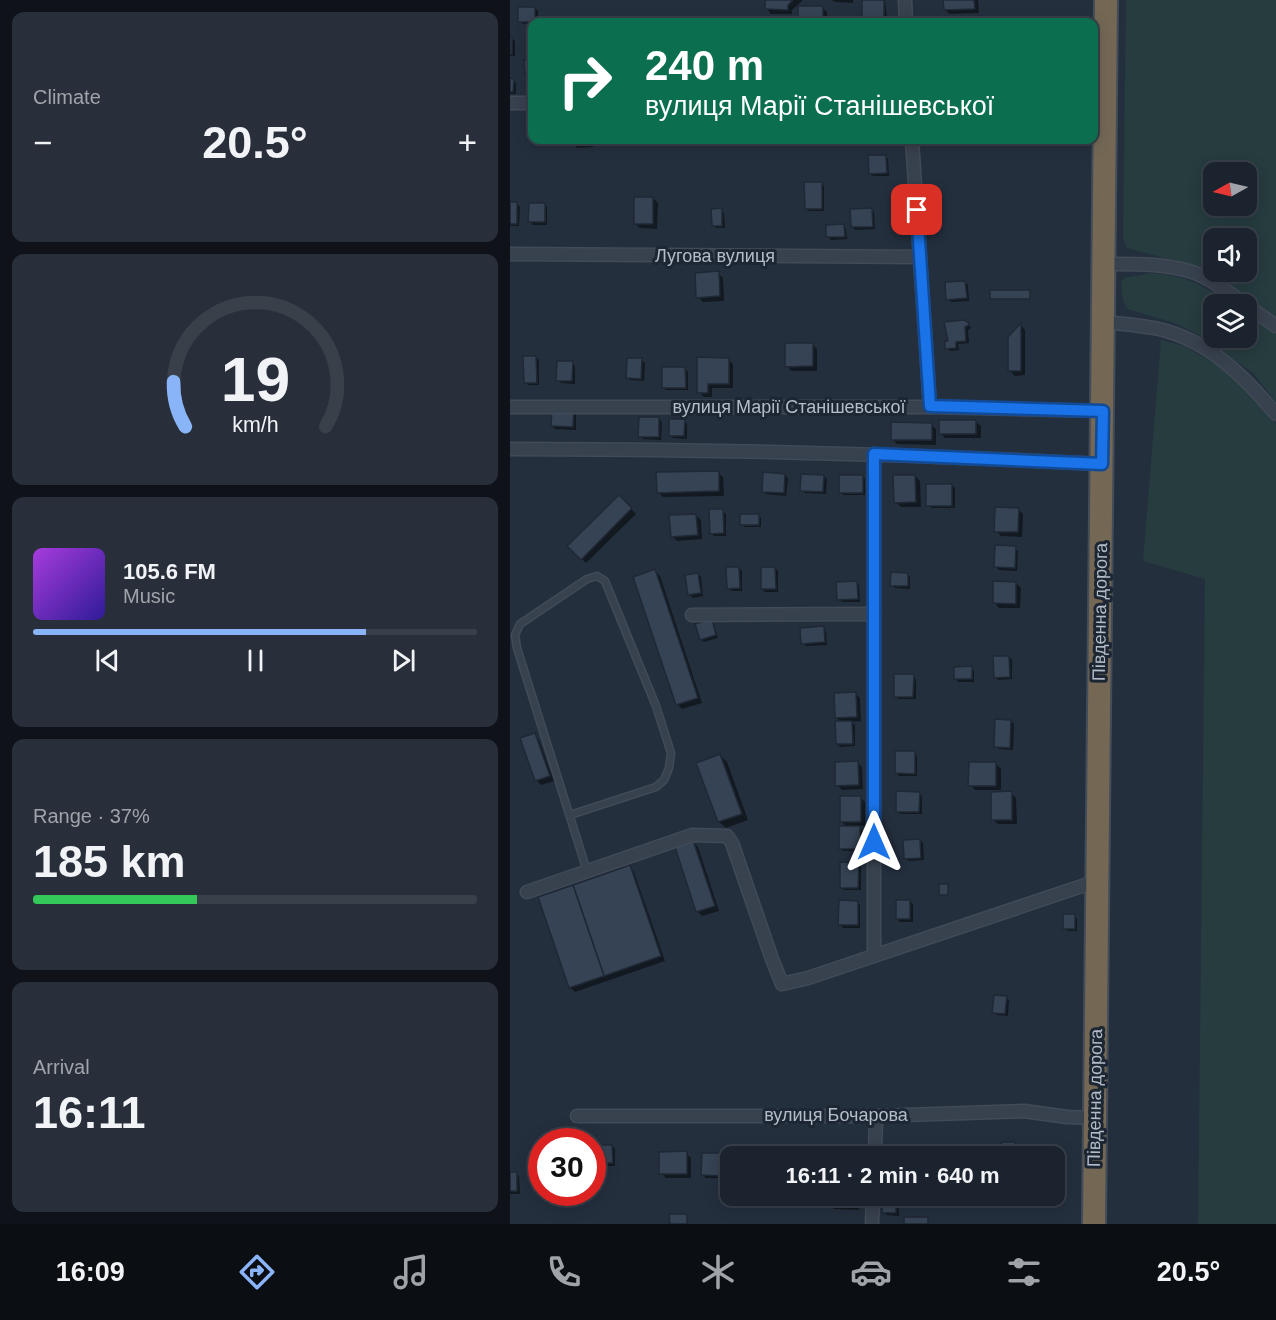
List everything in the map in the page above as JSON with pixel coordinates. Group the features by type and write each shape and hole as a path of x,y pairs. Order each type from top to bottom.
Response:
{"highway":[{"name":"Південна дорога","path":"1094,1224 1106,0"}],"street":[{"path":"905,0 906,18"},
{"path":"510,103 528,103"},
{"path":"912,144 930,406"},
{"name":"Лугова вулиця","path":"510,254 920,257"},
{"path":"1104,264 1155,265 1190,271 1230,294"},
{"path":"1257,313 1276,326"},
{"path":"1104,322 1159,329 1188,339 1211,351 1242,375 1276,414"},
{"name":"вулиця Марії Станішевської","path":"510,407 930,406 1103,411"},
{"path":"510,449 647,449 874,454 1102,464"},
{"path":"874,454 874,956"},
{"path":"692,615 874,614"},
{"path":"527,892 692,835 727,836 732,843 782,984 808,978 1097,881"},
{"name":"вулиця Бочарова","path":"577,1116 876,1116 1024,1111 1095,1118"},
{"path":"875,1146 876,1116"},
{"path":"872,1224 873,1206"}],"lane":[{"path":"570,815 656,787 664,780 669,768 671,753 656,706 605,581 597,576 587,579 520,624 515,635 587,871"}],"green space":[{"path":"1126,0 1276,0 1276,320 1257,307 1257,294 1237,294 1218,282 1257,282 1257,228 1203,228 1203,272 1194,266 1127,248 1123,238"},
{"path":"1152,273 1175,276 1194,282 1215,294 1203,294 1203,339 1177,324 1128,309 1123,301 1121,283 1124,278"},
{"path":"1257,321 1276,334 1276,402 1253,373 1217,348 1257,348"},
{"path":"1161,340 1184,346 1228,371 1276,424 1276,1224 1198,1224 1205,579 1143,561"}],"building":[{"path":"765,0 793,0 788,5 788,10 765,9"},
{"path":"862,0 884,0 884,17 862,17"},
{"path":"943,0 974,0 975,9 944,10"},
{"path":"798,6 823,6 823,18 798,18"},
{"path":"518,7 535,7 535,18 528,18 528,22 518,22"},
{"path":"510,36 512,36 512,54 510,54"},
{"path":"524,60 528,60 528,74 525,74"},
{"path":"510,78 514,79 513,92 510,92"},
{"path":"868,155 886,155 887,173 869,174"},
{"path":"804,182 822,182 822,209 805,209"},
{"path":"634,197 653,197 653,224 634,224"},
{"path":"510,202 517,202 517,224 510,224"},
{"path":"529,203 545,203 545,222 528,222"},
{"path":"722,208 722,226 712,226 711,209"},
{"path":"872,208 873,227 851,227 850,209"},
{"path":"844,224 845,237 826,237 826,225"},
{"path":"719,271 720,296 696,298 695,273"},
{"path":"965,281 967,298 946,300 945,282"},
{"path":"990,290 1030,290 1030,299 990,299"},
{"path":"964,320 969,325 965,327 966,341 956,342 956,348 945,349 945,341 948,341 944,322"},
{"path":"1021,323 1021,371 1008,371 1008,337"},
{"path":"785,343 813,343 813,366 785,367"},
{"path":"523,356 536,356 537,383 524,383"},
{"path":"697,357 729,358 729,384 708,384 708,393 697,393"},
{"path":"627,358 642,358 641,379 626,378"},
{"path":"557,361 573,361 572,381 556,381"},
{"path":"662,367 685,367 686,388 662,388"},
{"path":"552,408 574,409 573,427 551,426"},
{"path":"639,417 659,417 659,437 638,437"},
{"path":"669,419 685,419 684,436 669,436"},
{"path":"939,420 976,420 976,434 939,434"},
{"path":"891,422 932,423 932,440 891,440"},
{"path":"719,471 719,491 657,493 656,472"},
{"path":"763,472 785,474 784,493 762,492"},
{"path":"801,474 824,475 823,492 800,491"},
{"path":"839,475 863,475 863,493 839,493"},
{"path":"893,475 915,475 916,502 894,503"},
{"path":"926,484 952,484 952,506 926,506"},
{"path":"619,495 632,508 581,560 567,546"},
{"path":"995,507 1019,508 1018,532 994,532"},
{"path":"709,509 723,509 724,533 710,534"},
{"path":"696,514 698,535 671,537 669,515"},
{"path":"740,514 759,514 759,525 740,525"},
{"path":"995,545 1016,546 1015,568 994,567"},
{"path":"726,567 739,567 740,588 727,589"},
{"path":"761,567 775,567 776,589 761,589"},
{"path":"655,569 698,698 676,705 633,577"},
{"path":"891,572 908,573 908,586 890,586"},
{"path":"698,573 701,593 688,595 685,575"},
{"path":"857,581 858,599 837,600 836,582"},
{"path":"993,581 1016,582 1016,604 993,603"},
{"path":"712,619 716,635 700,640 695,624"},
{"path":"824,626 825,642 801,644 800,628"},
{"path":"993,656 1009,656 1010,677 994,678"},
{"path":"972,666 972,679 954,679 954,667"},
{"path":"894,674 914,674 913,697 894,697"},
{"path":"856,692 857,717 835,718 834,693"},
{"path":"995,719 1011,720 1010,748 994,747"},
{"path":"835,721 852,721 853,744 836,744"},
{"path":"535,733 550,776 535,781 520,738"},
{"path":"895,751 915,751 915,774 895,773"},
{"path":"720,754 742,814 718,822 696,763"},
{"path":"858,761 859,785 835,786 835,762"},
{"path":"969,762 996,762 996,786 968,786"},
{"path":"896,791 920,792 919,812 896,812"},
{"path":"1012,791 1012,820 991,820 991,792"},
{"path":"840,796 861,796 861,822 840,822"},
{"path":"839,826 860,826 861,849 839,849"},
{"path":"920,839 921,858 904,859 903,840"},
{"path":"693,840 715,906 696,912 675,847"},
{"path":"840,862 859,863 858,888 840,888"},
{"path":"630,865 661,956 604,976 573,885"},
{"path":"939,884 948,884 948,895 939,895"},
{"path":"573,885 604,976 569,988 538,897"},
{"path":"839,900 858,901 858,925 838,925"},
{"path":"896,900 910,900 910,919 896,919"},
{"path":"1063,914 1075,914 1075,929 1063,929"},
{"path":"994,995 1007,996 1005,1014 992,1013"},
{"path":"1001,1142 1015,1142 1015,1146 1001,1146"},
{"path":"606,1145 612,1145 613,1163 606,1163"},
{"path":"687,1151 687,1174 659,1174 659,1152"},
{"path":"702,1153 720,1153 720,1176 701,1175"},
{"path":"510,1172 517,1172 517,1191 510,1191"},
{"path":"829,1206 856,1206 856,1207"},
{"path":"882,1206 896,1206 896,1213 882,1213"},
{"path":"669,1214 687,1214 687,1224 670,1224"},
{"path":"904,1217 928,1217 928,1224 904,1224"}],"route":[{"path":"874,842 874,454 1102,464 1103,411 930,406 917,210"}]}
